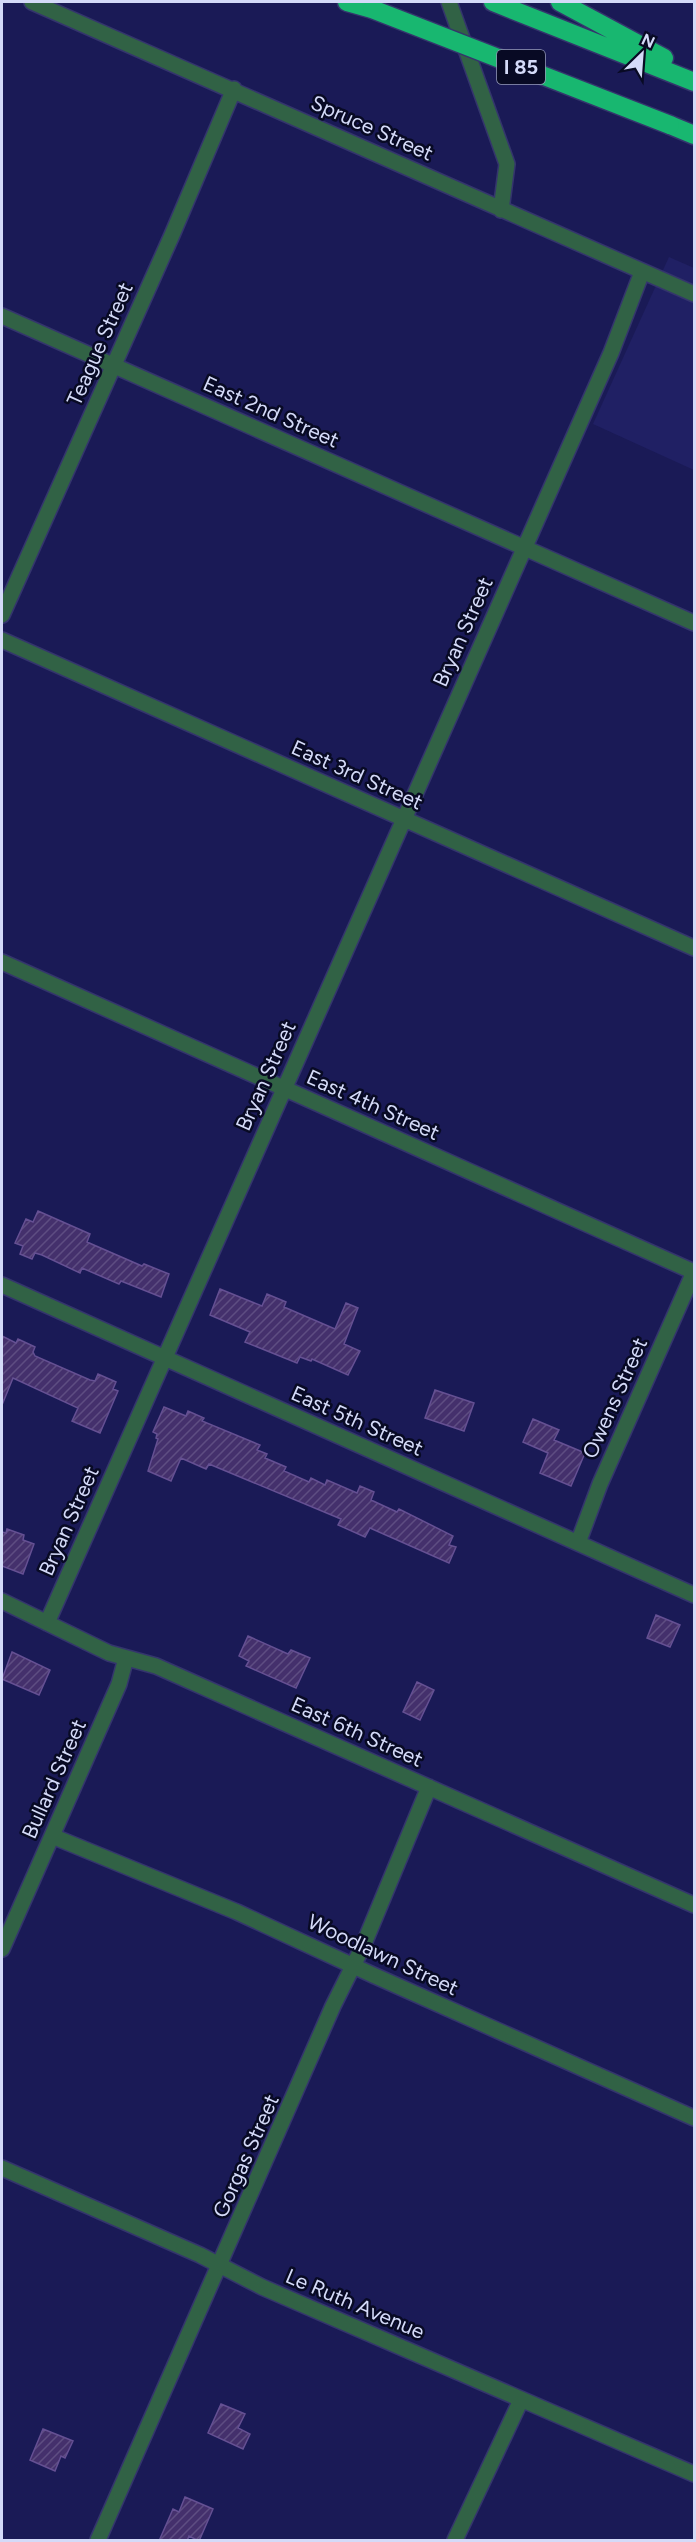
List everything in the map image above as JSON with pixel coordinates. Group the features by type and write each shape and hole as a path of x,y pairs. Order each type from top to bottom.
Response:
{"highway":[{"path":"347,2 364,5"},
{"name":"I 85","path":"493,2 642,54 694,82"},
{"path":"560,2 642,54 694,74"},
{"name":"I 85","path":"364,5 694,135"}],"street":[{"name":"Spruce Street","path":"32,2 234,89 501,210 694,294"},
{"path":"449,2 507,164 501,210"},
{"name":"Teague Street","path":"2,615 172,235 234,89"},
{"name":"Bryan Street","path":"47,1623 620,331 642,272"},
{"name":"East 2nd Street","path":"2,316 524,547"},
{"path":"524,547 694,623"},
{"name":"East 3rd Street","path":"2,640 694,948"},
{"name":"East 4th Street","path":"2,962 694,1272"},
{"name":"Owens Street","path":"578,1543 600,1484 694,1272"},
{"name":"East 5th Street","path":"2,1285 694,1595"},
{"name":"East 6th Street","path":"2,1601 109,1653 156,1666 694,1905"},
{"name":"Bullard Street","path":"2,1949 119,1684 126,1658"},
{"name":"Gorgas Street","path":"98,2541 353,1965 429,1787"},
{"name":"Woodlawn Street","path":"52,1836 237,1912 694,2118"},
{"name":"Le Ruth Avenue","path":"2,2168 521,2400 692,2467"},
{"path":"455,2541 521,2400"}],"shaded area":[{"path":"669,257 694,268 694,470 593,424"}],"building":[{"path":"38,1211 90,1234 87,1242 142,1266 144,1264 169,1274 161,1297 121,1281 119,1284 82,1268 80,1273 42,1255 35,1253 32,1259 20,1254 23,1246 15,1243 26,1219 33,1222"},
{"path":"220,1289 262,1306 267,1294 286,1302 284,1307 335,1329 346,1303 358,1308 344,1344 360,1351 348,1375 312,1359 311,1361 300,1357 297,1363 245,1342 250,1332 210,1315"},
{"path":"2,1336 16,1343 18,1339 35,1347 33,1352 35,1356 90,1380 95,1381 98,1374 116,1382 113,1389 118,1391 100,1433 72,1421 78,1408 13,1378 2,1405"},
{"path":"435,1390 474,1403 464,1431 425,1418"},
{"path":"164,1407 186,1416 188,1411 204,1418 202,1421 260,1445 257,1450 267,1454 265,1458 286,1467 284,1471 309,1482 311,1478 325,1485 327,1480 357,1493 360,1486 374,1492 371,1500 397,1512 399,1509 453,1536 449,1545 456,1547 449,1563 370,1528 365,1537 338,1525 341,1519 209,1464 206,1469 181,1458 171,1481 148,1471 158,1439 157,1434 153,1432"},
{"path":"533,1419 559,1430 554,1440 585,1453 571,1486 540,1473 548,1453 523,1442"},
{"path":"7,1529 24,1535 23,1540 34,1544 23,1574 2,1566 2,1532 6,1533"},
{"path":"656,1615 680,1625 670,1647 647,1638"},
{"path":"248,1636 288,1654 291,1650 310,1658 296,1688 246,1666 249,1661 239,1656"},
{"path":"12,1652 50,1670 39,1695 2,1679"},
{"path":"417,1682 434,1690 420,1720 403,1712"},
{"path":"221,2404 245,2414 238,2428 250,2434 243,2449 208,2433"},
{"path":"43,2429 73,2441 65,2458 61,2456 55,2471 30,2460"},
{"path":"185,2497 213,2509 199,2541 189,2536 187,2541 159,2541 173,2509 179,2512"}]}
